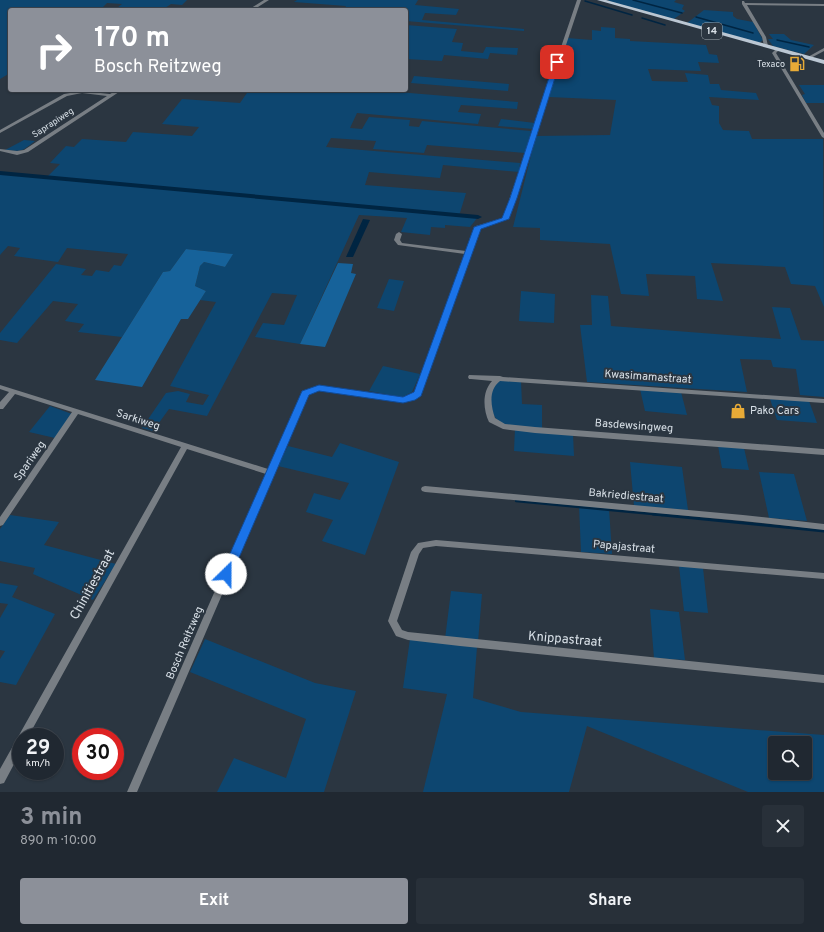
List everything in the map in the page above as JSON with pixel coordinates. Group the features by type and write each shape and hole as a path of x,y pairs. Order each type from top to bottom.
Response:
{"main road":[{"name":"14","path":"604,0 824,62"}],"street":[{"path":"253,8 266,0"},
{"name":"Bosch Reitzweg","path":"132,792 305,393 312,389 333,390 403,400 412,398 418,393 478,227 505,219 553,72 579,0"},
{"path":"743,2 764,37 766,46"},
{"path":"743,2 824,5"},
{"path":"778,49 774,53 824,136"},
{"path":"808,58 824,50"},
{"path":"0,132 66,94 82,92 111,95"},
{"name":"Saprapiweg","path":"0,150 16,153 28,150 116,92"},
{"path":"399,234 397,240 400,244 469,253"},
{"name":"Kwasimamastraat","path":"471,376 824,401"},
{"name":"Basdewsingweg","path":"500,378 493,381 490,386 489,407 492,420 503,426 824,452"},
{"name":"Sarkiweg","path":"0,387 270,472"},
{"path":"0,407 14,391"},
{"name":"Spariweg","path":"0,523 77,411"},
{"name":"Chinitiestraat","path":"28,728 185,446"},
{"name":"Bakriediestraat","path":"425,489 743,518 824,527"},
{"name":"Papajastraat","path":"421,545 436,542 824,576"},
{"name":"Knippastraat","path":"421,545 415,552 392,621 399,633 408,636 509,649 693,664 824,679"},
{"path":"0,779 12,757"}],"shaded area":[{"path":"0,0 187,0 182,5 171,4 165,8 117,8 122,4 107,3 103,7 108,8 8,8 8,74 0,79"},
{"path":"297,0 418,0 415,5 459,9 456,15 425,13 422,20 524,29 524,31 408,21 408,8 344,8 346,6 294,2"},
{"path":"676,0 674,2 684,5 682,9 685,11 674,19 608,1"},
{"path":"704,10 733,12 733,16 737,19 753,22 763,40 759,43 687,23"},
{"path":"408,25 457,29 452,42 463,43 461,51 483,53 486,47 518,48 517,55 490,53 488,59 444,55 442,61 408,59"},
{"path":"601,27 615,28 615,38 630,39 630,41 706,45 709,54 717,55 719,63 698,62 701,71 648,69 652,81 688,82 685,73 708,75 710,84 719,84 721,90 756,93 759,100 709,97 712,105 719,106 719,123 723,130 749,131 752,139 823,139 824,307 815,286 791,284 785,267 711,263 723,301 697,299 695,276 646,274 649,296 621,294 610,244 540,240 540,228 513,227 536,136 610,135 616,100 549,97 567,38 592,40 592,30 601,31"},
{"path":"769,34 784,34 791,40 814,45 804,54 773,46 768,39 773,39"},
{"path":"414,76 509,84 508,91 411,83"},
{"path":"799,85 824,85 824,103 806,103 802,95 805,94"},
{"path":"248,92 397,92 518,102 517,109 461,105 458,112 481,114 478,124 357,113 350,128 362,129 369,117 410,120 409,126 419,127 422,121 531,131 525,153 427,145 424,153 373,149 376,141 331,138 326,147 520,163 519,172 443,165 440,178 369,172 365,185 466,193 459,216 478,217 470,227 445,225 445,228 431,227 430,235 401,232 407,218 359,215 300,344 255,337 263,323 284,325 297,295 272,293 207,416 169,409 153,431 142,428 166,393 178,391 190,394 186,402 203,405 209,395 170,386 216,302 200,300 206,291 195,286 200,266 204,262 225,267 232,254 186,249 170,271 163,272 122,337 78,332 84,324 65,321 78,304 53,301 17,343 0,340 0,333 56,264 86,269 81,275 92,276 96,270 109,272 114,265 121,266 128,254 67,248 58,262 14,256 20,248 8,246 0,255 0,173 47,177 60,164 50,163 66,146 74,147 82,139 126,142 133,132 192,136 199,127 162,124 182,99 240,103"},
{"path":"501,119 535,123 533,129 498,126"},
{"path":"24,140 35,141 22,150 5,150"},
{"path":"363,219 370,220 353,257 346,257"},
{"path":"186,249 233,254 225,267 204,262 200,266 195,286 206,291 188,319 181,319 142,387 95,380 163,272 170,271"},
{"path":"338,263 353,264 351,273 356,274 325,347 300,344"},
{"path":"389,279 404,281 394,311 377,308"},
{"path":"521,291 555,294 554,323 519,321"},
{"path":"591,295 608,296 611,326 781,339 772,307 790,308 801,340 824,341 824,397 800,395 796,369 773,367 771,360 740,359 747,392 587,382 580,325 592,325"},
{"path":"383,366 420,374 412,392 402,397 369,391"},
{"path":"498,381 521,381 522,404 542,405 542,429 503,424 496,419 492,411 490,397 492,389"},
{"path":"640,389 681,392 687,415 645,411"},
{"path":"770,399 809,401 817,423 777,420"},
{"path":"50,406 72,414 55,438 29,432"},
{"path":"515,428 573,434 574,456 514,451"},
{"path":"340,443 399,462 365,555 322,541 333,520 306,512 314,493 340,500 349,483 278,466 288,446 332,457"},
{"path":"718,446 744,448 749,470 722,468"},
{"path":"630,462 682,467 688,510 634,506"},
{"path":"759,472 794,474 807,521 769,518"},
{"path":"579,505 609,508 612,554 581,552"},
{"path":"10,515 59,522 44,545 116,564 93,600 33,574 35,568 0,561 0,529"},
{"path":"679,566 703,568 708,613 684,611"},
{"path":"0,583 18,586 12,597 55,614 16,685 0,682 0,659 5,651 0,650 0,618 8,604 0,603"},
{"path":"451,591 482,594 478,642 445,639"},
{"path":"650,609 679,612 685,660 654,658"},
{"path":"205,639 315,683 356,691 324,792 217,792 234,758 286,778 306,719 190,672"},
{"path":"410,639 477,647 473,698 521,712 824,735 824,792 748,792 587,726 569,792 423,792 447,694 403,688"}],"waterway":[{"path":"633,0 682,13"},
{"path":"585,1 632,15"},
{"path":"696,17 753,33"},
{"path":"642,18 665,25"},
{"path":"777,40 809,47"},
{"path":"0,173 478,217"},
{"path":"516,501 663,515"},
{"path":"653,514 824,531"}],"place":[{"name":"Texaco","path":"797,64"},
{"name":"Pako Cars","path":"738,411"}],"route":[{"path":"226,574 305,393 312,389 319,388 403,400 412,398 418,393 478,227 497,223 505,219 557,62"}]}
